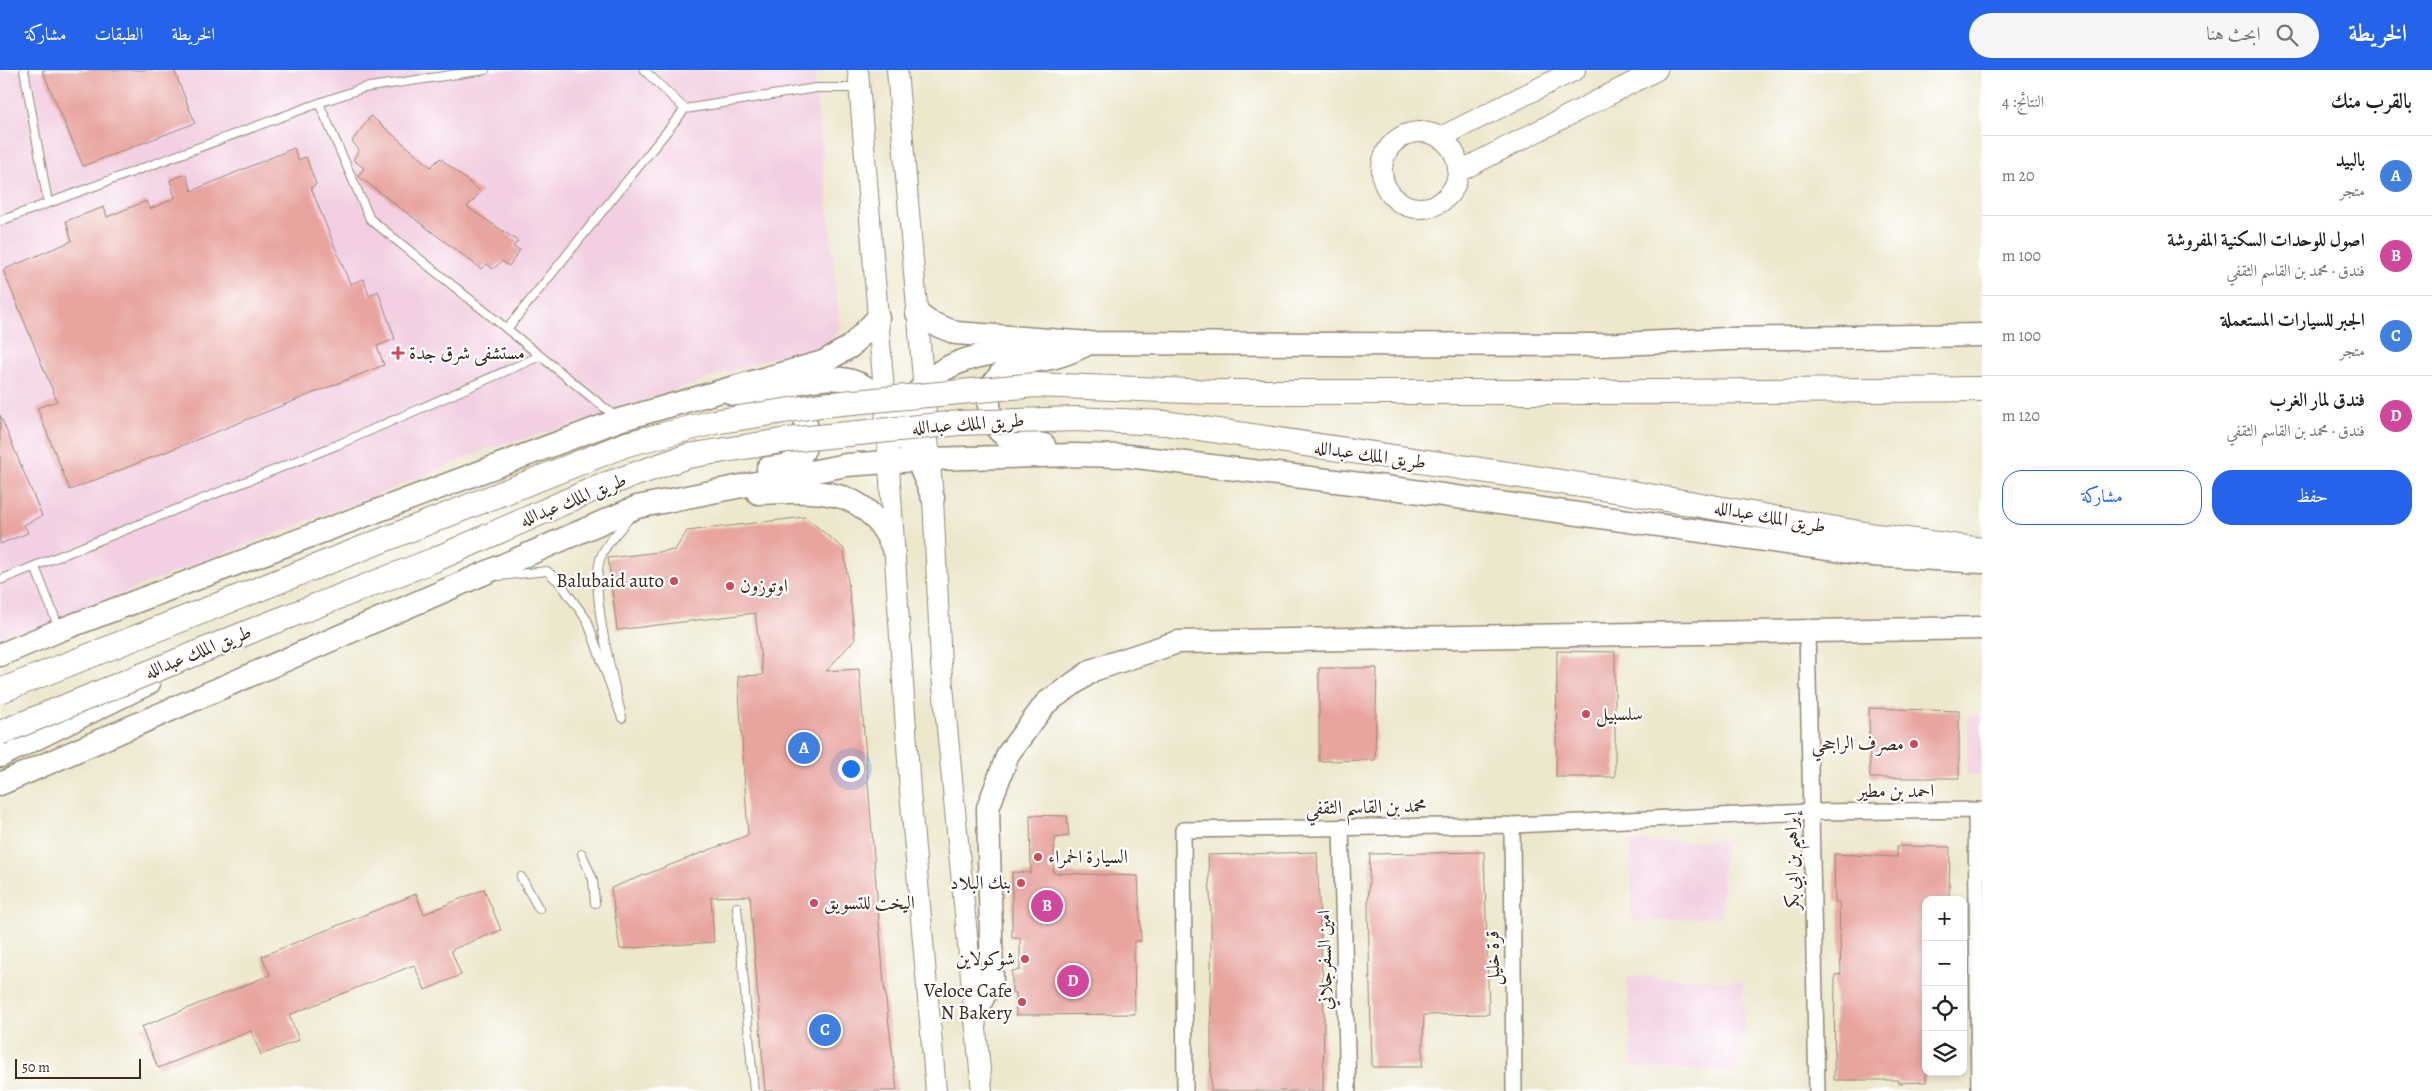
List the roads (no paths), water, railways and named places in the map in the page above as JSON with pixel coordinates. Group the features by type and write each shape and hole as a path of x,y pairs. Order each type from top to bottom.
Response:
{"highway":[{"path":"0,691 628,444 714,422 821,405 1035,385 1216,392 1664,392 1982,389"},
{"name":"طريق الملك عبدالله","path":"0,733 434,560 601,486 688,456 788,440 950,424 1075,419 1165,423 1621,491 1876,536 1982,550"}],"main road":[{"path":"897,70 924,386 923,460 933,498 941,665 982,1091"},
{"path":"1441,137 1575,70"},
{"path":"1458,172 1657,70"},
{"path":"859,79 885,404 910,790 936,1091"},
{"path":"1411,132 1427,132 1441,137 1454,152 1458,172 1457,182 1446,198 1428,208 1408,207 1398,202 1385,188 1382,178 1382,163 1387,149 1394,142 1411,132"},
{"path":"918,313 935,325 956,333 1090,343 1600,345 1726,338 1982,335"},
{"path":"0,655 60,630 619,420 823,362 850,347 878,318"},
{"path":"888,463 908,406 924,386 947,368 974,356 1090,343"},
{"path":"1074,455 1058,448 1019,443 1010,439 996,427 989,410 989,401 994,382 1007,368 1025,362 1055,357 1090,343"},
{"path":"714,393 837,379 861,384 871,390 885,404 900,429 923,460"},
{"path":"700,494 719,480 730,475 788,465 801,454 807,438 808,430 803,415 799,408 786,399 714,393"},
{"path":"0,784 476,579 637,507 846,465 923,460 1074,455 1128,456 1178,460 1872,555 1982,562"},
{"path":"700,494 820,491 841,495 862,506 872,515 881,525 893,548"},
{"path":"0,756 262,627"},
{"path":"974,1016 992,979 988,808 1008,754 1046,703 1094,670 1178,642 1982,628"}],"street":[{"name":"إبراهيم بن ابي بكر","path":"1807,631 1817,1091"},
{"name":"احمد بن مطير","path":"1811,812 1979,810"},
{"path":"1979,810 1979,1091"},
{"name":"محمد بن القاسم الثقفي","path":"1185,1091 1183,830 1512,825 1811,812"},
{"name":"قرة خليل","path":"1512,825 1514,1091"},
{"name":"امين السفرجلاني","path":"1341,827 1348,1091"}],"lane":[{"path":"24,70 48,203"},
{"path":"0,221 363,88 485,70"},
{"path":"644,70 685,109"},
{"path":"507,329 685,109 816,88 859,79"},
{"path":"319,103 370,219 619,420"},
{"path":"0,580 336,445 540,356"},
{"path":"476,579 546,571 560,583 587,620 622,718 600,614 597,569 602,553 637,507"},
{"path":"35,567 60,630"},
{"path":"582,854 593,880 595,903"},
{"path":"521,877 539,909"},
{"path":"737,907 754,1091"}],"place":[{"name":"مستشفى شرق جدة","path":"398,353"},
{"name":"Balubaid auto","path":"674,581"},
{"name":"اوتوزون","path":"730,586"},
{"name":"سلسبيل","path":"1586,714"},
{"name":"مصرف الراجحي","path":"1914,744"},
{"name":"بالبيد","path":"804,748"},
{"name":"السيارة الحمراء","path":"1038,857"},
{"name":"بنك البلاد","path":"1021,883"},
{"name":"اليخت للتسويق","path":"814,903"},
{"name":"اصول للوحدات السكنية المفروشة","path":"1047,906"},
{"name":"شوكولاين","path":"1025,959"},
{"name":"فندق لمار الغرب","path":"1073,981"},
{"name":"Veloce Cafe N Bakery","path":"1022,1002"},
{"name":"الجبر للسيارات المستعملة","path":"825,1030"}]}
